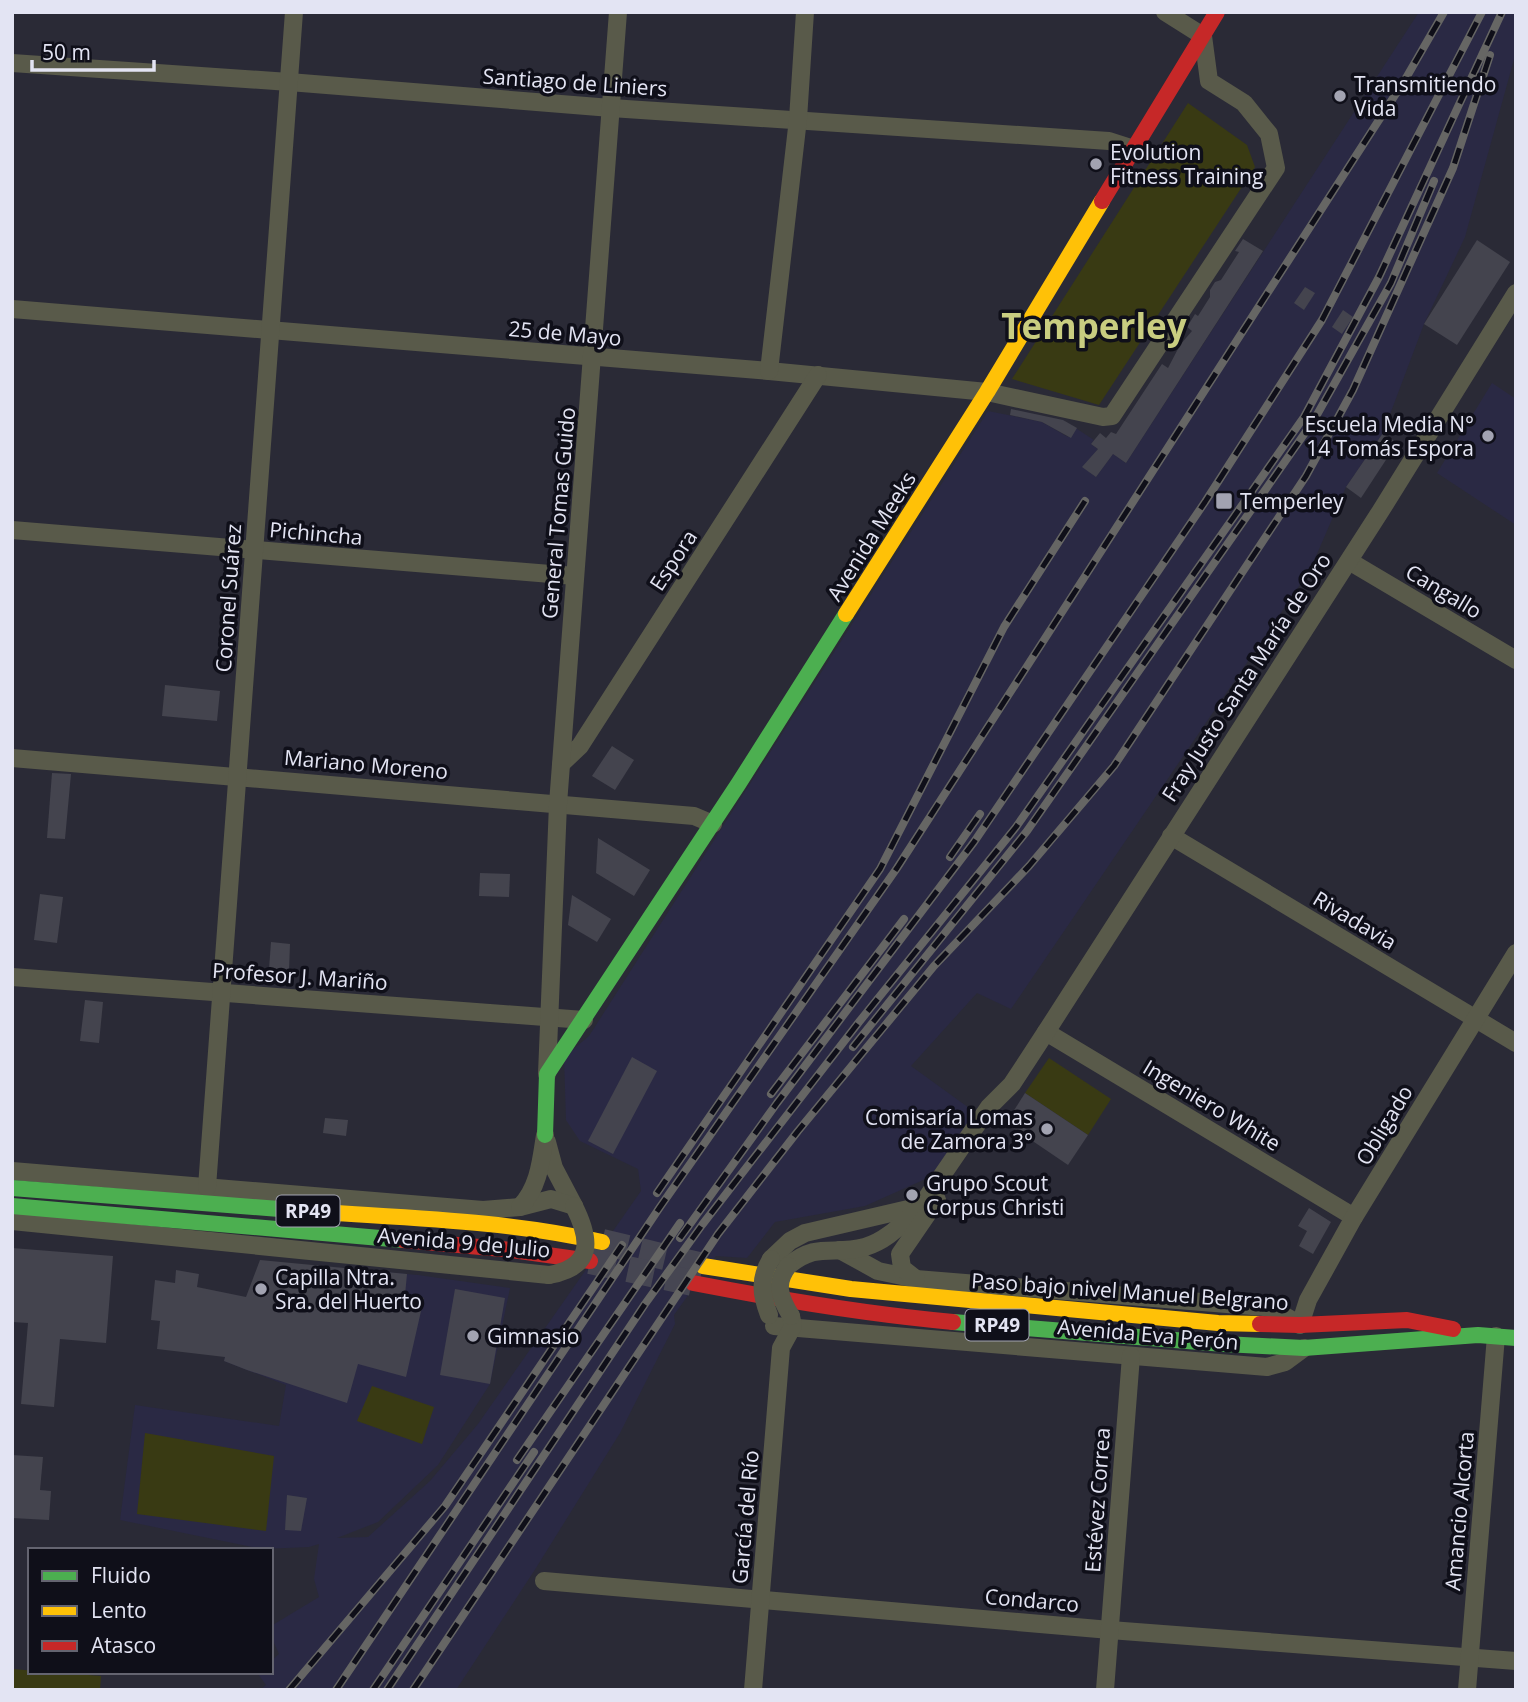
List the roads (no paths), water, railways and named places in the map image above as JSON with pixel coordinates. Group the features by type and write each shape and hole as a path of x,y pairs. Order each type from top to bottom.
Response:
{"main road":[{"name":"Avenida Meeks","path":"547,1074 713,824 987,392 1217,12"},
{"path":"545,1135 547,1074"},
{"name":"RP49","path":"12,1188 511,1227 602,1242"},
{"name":"RP49","path":"12,1206 512,1250 590,1261"},
{"name":"Paso bajo nivel Manuel Belgrano","path":"703,1266 851,1289 1218,1323 1300,1325 1407,1320 1478,1335"},
{"name":"Paso bajo nivel Manuel Belgrano","path":"693,1283 804,1305 895,1317 1224,1344 1304,1348 1478,1335"},
{"name":"RP49","path":"1478,1335 1516,1338"}],"street":[{"name":"Coronel Suárez","path":"207,1187 294,12"},
{"name":"General Tomas Guido","path":"547,1074 558,804 594,358 618,12"},
{"path":"769,371 798,119 805,12"},
{"path":"1165,12 1203,36"},
{"name":"25 de Mayo","path":"12,309 818,375 987,392 1112,416 1276,168 1269,134 1244,103 1209,81 1203,36"},
{"name":"Santiago de Liniers","path":"12,63 611,108 1109,141 1134,149"},
{"name":"Fray Justo Santa María de Oro","path":"916,1279 902,1268 900,1254 927,1206 989,1107 1012,1084 1046,1032 1349,561 1516,293"},
{"name":"Espora","path":"561,764 580,746 818,375"},
{"name":"Pichincha","path":"12,530 575,576"},
{"name":"Cangallo","path":"1349,561 1516,660"},
{"name":"Mariano Moreno","path":"12,758 694,816 713,824"},
{"name":"Rivadavia","path":"1171,836 1516,1043"},
{"name":"Obligado","path":"1300,1325 1308,1300 1354,1217 1516,953"},
{"name":"Profesor J. Mariño","path":"12,978 584,1020"},
{"name":"Ingeniero White","path":"1046,1032 1354,1217"},
{"path":"545,1135 554,1168 574,1206"},
{"path":"520,1208 530,1197 534,1187 545,1135"},
{"name":"Avenida 9 de Julio","path":"12,1171 483,1210 520,1208 551,1199 574,1206 586,1234 584,1251 572,1268 549,1275 12,1221"},
{"path":"792,1321 779,1294 780,1280 788,1266 799,1256 811,1251 867,1247 883,1239 927,1206"},
{"name":"García del Río","path":"781,1348 761,1289 762,1277 771,1259 790,1241 806,1233 927,1206"},
{"name":"Avenida Eva Perón","path":"841,1250 878,1271 916,1279 1264,1307 1273,1309 1300,1325"},
{"name":"Avenida Eva Perón","path":"771,1321 1267,1367 1286,1362 1304,1348"},
{"name":"García del Río","path":"753,1690 781,1348 792,1321"},
{"name":"Amancio Alcorta","path":"1467,1690 1496,1336"},
{"name":"Estévez Correa","path":"1105,1690 1131,1356"},
{"name":"Condarco","path":"544,1581 1110,1630 1516,1661"}],"tunnel":[{"path":"602,1242 703,1266"},
{"path":"590,1261 693,1283"}],"railway":[{"path":"336,1690 660,1207 897,868 1406,78 1444,12"},
{"path":"680,1238 777,1103 974,842 1205,502 1322,320 1482,12"},
{"path":"387,1690 645,1304 702,1225 859,1022 1016,827 1304,417 1379,277 1502,12"},
{"path":"413,1690 718,1234 798,1131 934,966 1029,866 1114,766 1306,476 1353,390 1453,168 1490,55"},
{"path":"853,1047 1027,831 1314,420 1391,283 1434,181"},
{"path":"657,1193 880,869 1004,627 1085,501"},
{"path":"950,857 980,814"},
{"path":"771,1094 904,919"},
{"path":"517,1460 680,1223"},
{"path":"289,1690 445,1506 622,1245"},
{"path":"373,1690 534,1452"}],"place":[{"name":"Transmitiendo Vida","path":"1340,96"},
{"name":"Evolution Fitness Training","path":"1096,164"},
{"name":"Escuela Media N° 14 Tomás Espora","path":"1488,436"},
{"name":"Temperley","path":"1224,501"},
{"name":"Comisaría Lomas de Zamora 3°","path":"1047,1129"},
{"name":"Grupo Scout Corpus Christi","path":"912,1195"},
{"name":"Capilla Ntra. Sra. del Huerto","path":"261,1289"},
{"name":"Gimnasio","path":"473,1336"}],"district":[{"name":"Temperley","path":"1094,325"}]}
